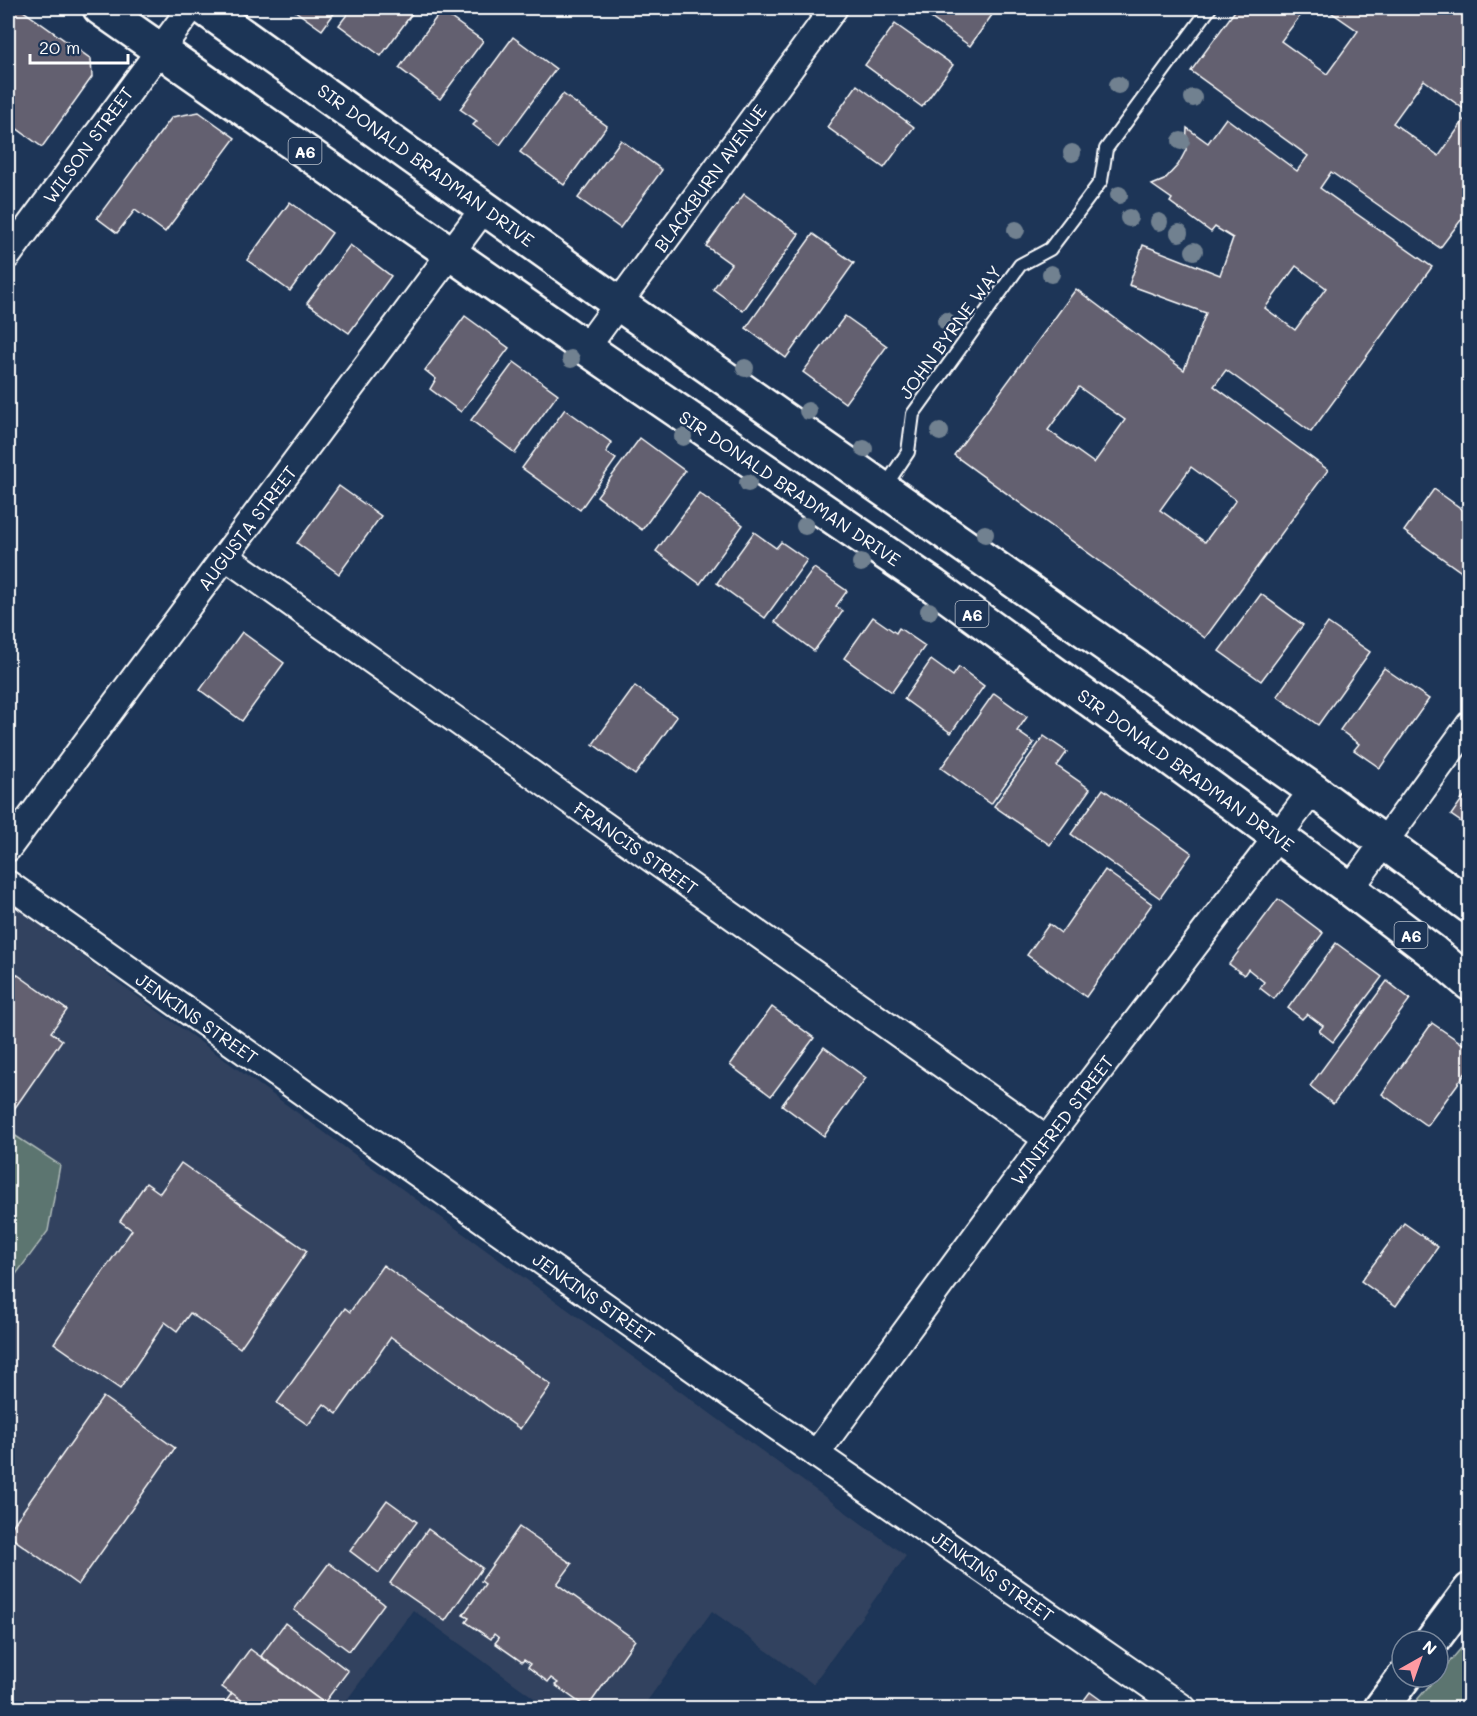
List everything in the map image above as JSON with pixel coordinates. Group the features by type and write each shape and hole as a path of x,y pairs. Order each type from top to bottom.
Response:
{"main road":[{"name":"SIR DONALD BRADMAN DRIVE","path":"100,8 586,348 934,586 1350,889 1433,952 1470,984"},
{"name":"SIR DONALD BRADMAN DRIVE","path":"204,8 619,304 1313,790 1470,906"},
{"path":"1440,1629 1470,1590"},
{"path":"1381,1708 1395,1689"}],"street":[{"name":"WILSON STREET","path":"8,255 191,8"},
{"name":"BLACKBURN AVENUE","path":"586,348 834,8"},
{"name":"AUGUSTA STREET","path":"8,848 485,207"},
{"name":"FRANCIS STREET","path":"225,557 1047,1139"},
{"path":"1350,889 1470,724"},
{"name":"WINIFRED STREET","path":"816,1454 1047,1139 1313,790"},
{"name":"JENKINS STREET","path":"8,884 816,1454 1183,1708"}],"lane":[{"name":"JOHN BYRNE WAY","path":"883,489 908,452 913,414 1020,265 1050,249 1101,181 1106,148 1210,8"}],"shaded area":[{"path":"8,902 906,1556 813,1684 712,1611 642,1708 548,1708 413,1610 341,1708 8,1708"}],"green space":[{"path":"8,1131 60,1165 48,1231 8,1285"},
{"path":"1469,1639 1469,1708 1410,1708 1426,1689 1450,1689 1450,1661"}],"building":[{"path":"8,8 19,8 91,59 92,77 42,147 8,122"},
{"path":"291,8 338,8 322,30"},
{"path":"352,8 416,8 381,56 339,25"},
{"path":"917,8 997,8 970,46"},
{"path":"1237,8 1306,8 1281,41 1327,74 1358,31 1325,8 1453,8 1470,19 1470,208 1440,248 1331,172 1320,188 1432,267 1311,432 1226,370 1214,386 1328,470 1205,638 954,455 1076,289 1184,370 1206,313 1129,285 1143,245 1220,275 1233,238 1215,227 1211,232 1170,202 1172,199 1152,185 1164,180 1178,165 1186,150 1187,128 1208,143 1226,118 1297,171 1308,156 1191,71","holes":["1424,80 1469,113 1439,156 1393,123","1296,266 1326,288 1295,330 1265,308","1079,387 1125,420 1094,463 1048,430","1191,467 1236,500 1205,542 1160,510"]},
{"path":"441,11 483,41 440,99 399,68"},
{"path":"895,24 953,65 922,107 865,65"},
{"path":"513,37 556,69 500,145 473,125 477,121 460,109"},
{"path":"857,85 914,127 884,168 827,127"},
{"path":"563,94 607,126 564,185 520,152"},
{"path":"199,112 235,138 165,232 135,210 117,233 97,218 172,117"},
{"path":"621,140 662,170 620,228 578,198"},
{"path":"744,194 799,234 743,311 713,289 731,264 706,246"},
{"path":"290,202 332,233 290,291 247,260"},
{"path":"813,234 854,263 786,358 746,328"},
{"path":"350,245 391,276 349,333 307,303"},
{"path":"465,316 509,348 461,412 430,389 436,379 425,370"},
{"path":"845,316 887,346 845,403 803,372"},
{"path":"514,362 558,394 515,453 471,420"},
{"path":"565,409 612,443 606,452 616,459 580,510 522,468"},
{"path":"640,438 685,471 642,530 597,496"},
{"path":"339,486 381,516 339,574 297,543"},
{"path":"1434,489 1470,515 1470,578 1404,531"},
{"path":"699,493 743,525 700,584 656,551"},
{"path":"754,532 776,548 781,542 807,560 765,618 717,583"},
{"path":"814,568 847,591 836,606 843,611 814,651 775,622"},
{"path":"1261,594 1303,625 1261,681 1219,651"},
{"path":"873,617 896,633 899,628 925,646 892,692 844,658"},
{"path":"1328,623 1370,652 1318,725 1277,696"},
{"path":"242,632 284,663 242,721 200,690"},
{"path":"931,660 953,676 959,667 984,686 951,733 904,699"},
{"path":"1384,668 1429,699 1380,768 1354,750 1359,744 1340,730"},
{"path":"635,686 677,717 635,775 593,744"},
{"path":"994,693 1027,717 1017,731 1034,743 991,804 941,768"},
{"path":"1044,736 1067,752 1057,766 1090,789 1050,845 994,806"},
{"path":"1470,788 1470,828 1451,815"},
{"path":"1103,789 1192,853 1160,898 1071,834"},
{"path":"1105,870 1152,904 1086,997 1027,955 1049,924 1061,933"},
{"path":"1278,899 1323,933 1274,999 1260,988 1264,982 1248,969 1244,975 1229,964"},
{"path":"1336,943 1382,977 1333,1042 1319,1031 1323,1026 1307,1014 1302,1019 1288,1008"},
{"path":"8,968 67,1010 51,1032 62,1040 10,1115 8,1114"},
{"path":"1387,981 1410,999 1333,1104 1310,1086"},
{"path":"772,1007 814,1038 771,1096 730,1065"},
{"path":"1432,1023 1470,1049 1470,1067 1427,1126 1382,1094"},
{"path":"824,1047 866,1078 824,1136 782,1105"},
{"path":"181,1163 307,1251 240,1348 190,1313 177,1331 165,1322 120,1389 54,1343 132,1230 120,1221 146,1183 160,1193"},
{"path":"1404,1223 1438,1247 1396,1306 1361,1281"},
{"path":"383,1265 551,1385 520,1429 391,1337 337,1414 324,1404 308,1425 277,1403 345,1308 350,1312"},
{"path":"103,1397 175,1448 78,1585 8,1535 8,1532"},
{"path":"387,1500 417,1522 379,1573 350,1551"},
{"path":"519,1527 572,1564 557,1584 635,1640 587,1708 555,1685 558,1683 551,1678 548,1682 528,1667 530,1664 524,1660 522,1662 495,1643 499,1638 494,1634 491,1639 466,1622 469,1618 463,1615 485,1584 481,1581"},
{"path":"428,1529 482,1568 445,1621 390,1583"},
{"path":"329,1563 384,1604 349,1651 294,1610"},
{"path":"285,1623 348,1671 324,1703 261,1656"},
{"path":"250,1649 324,1703 320,1708 252,1708 222,1687"},
{"path":"1090,1692 1112,1708 1078,1708"},
{"path":"232,1693 252,1708 221,1708"}]}
